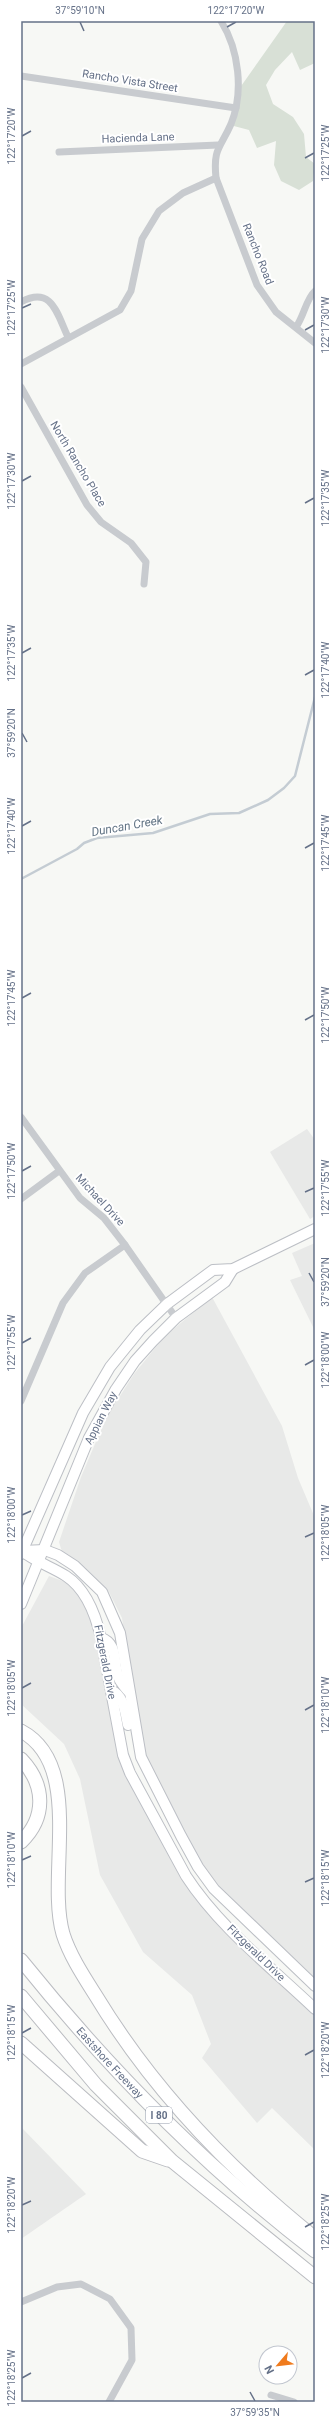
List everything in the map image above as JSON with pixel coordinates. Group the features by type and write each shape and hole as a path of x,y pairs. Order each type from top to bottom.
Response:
{"highway":[{"path":"21,1731 35,1740 47,1756 56,1782 58,1907 63,1934 76,1964 108,2015 188,2119 249,2183 315,2238"},
{"path":"21,1759 32,1770 39,1789 39,1811 35,1824 21,1842"},
{"name":"Eastshore Freeway","path":"21,1960 108,2060 181,2138 260,2209 315,2252"},
{"name":"I 80","path":"21,1996 96,2085 172,2161 315,2277"},
{"path":"21,2043 142,2150 172,2161"}],"main road":[{"name":"Appian Way","path":"21,1552 83,1413 119,1356 167,1304 213,1270 233,1269 315,1229"},
{"name":"Appian Way","path":"21,1604 101,1414 135,1361 176,1318 225,1282 233,1269"},
{"path":"21,1552 44,1550"},
{"name":"Fitzgerald Drive","path":"44,1550 75,1566 102,1592 120,1634 137,1740 148,1774 198,1867 210,1884 315,1986"},
{"name":"Fitzgerald Drive","path":"21,1552 38,1563 67,1577 78,1588 97,1620 123,1755 130,1773 196,1892 219,1918 315,2009"},
{"path":"101,1638 107,1640 113,1649 119,1679 129,1692"},
{"path":"111,1690 118,1693 130,1730 137,1740"}],"street":[{"path":"21,364 120,310 131,291 142,239 159,211 183,193 216,178 215,163 218,145 230,125 236,108 239,89 234,52 228,32 221,21"},
{"name":"Rancho Vista Street","path":"21,76 236,108"},
{"name":"Hacienda Lane","path":"59,152 218,145"},
{"name":"Rancho Road","path":"216,178 257,286 276,312 315,343"},
{"path":"296,327 304,316 308,300 315,291"},
{"path":"21,302 29,298 41,296 50,301 68,337"},
{"name":"North Rancho Place","path":"21,387 87,505 101,522 131,543 146,562 144,584"},
{"name":"Michael Drive","path":"22,1117 59,1171 80,1198 104,1218 126,1245 176,1318"},
{"path":"21,1199 59,1171"},
{"path":"21,1401 63,1303 85,1273 126,1245"},
{"path":"21,2302 57,2287 81,2284 110,2299 131,2328 132,2360 109,2402"},
{"path":"271,2395 294,2402"}],"shaded area":[{"path":"287,21 315,21 315,63 300,70 292,52 275,70 266,85 273,104 293,117 304,134 306,157 315,164 313,181 299,190 281,181 274,165 276,141 257,148 249,130 230,125 239,89"},
{"path":"307,1129 315,1140 315,1216 310,1219 270,1152"},
{"path":"315,1243 315,1331 290,1280 302,1276 292,1253"},
{"path":"212,1297 282,1426 298,1478 315,1518 315,1981 234,1906 207,1873 179,1826 146,1758 134,1698 122,1618 109,1592 95,1578 63,1555 59,1542 81,1477 106,1418 134,1374 164,1337"},
{"path":"49,1576 71,1584 91,1613 122,1761 168,1849 229,1932 315,2012 315,2150 272,2108 257,2123 202,2058 211,2044 192,1995 143,1952 100,1875 80,1779 64,1744 21,1704 21,1628"},
{"path":"21,2127 86,2194 21,2239"}],"waterway":[{"name":"Duncan Creek","path":"21,879 77,849 84,843 97,838 153,833 210,814 239,813 268,800 284,788 295,776 315,697"}]}
